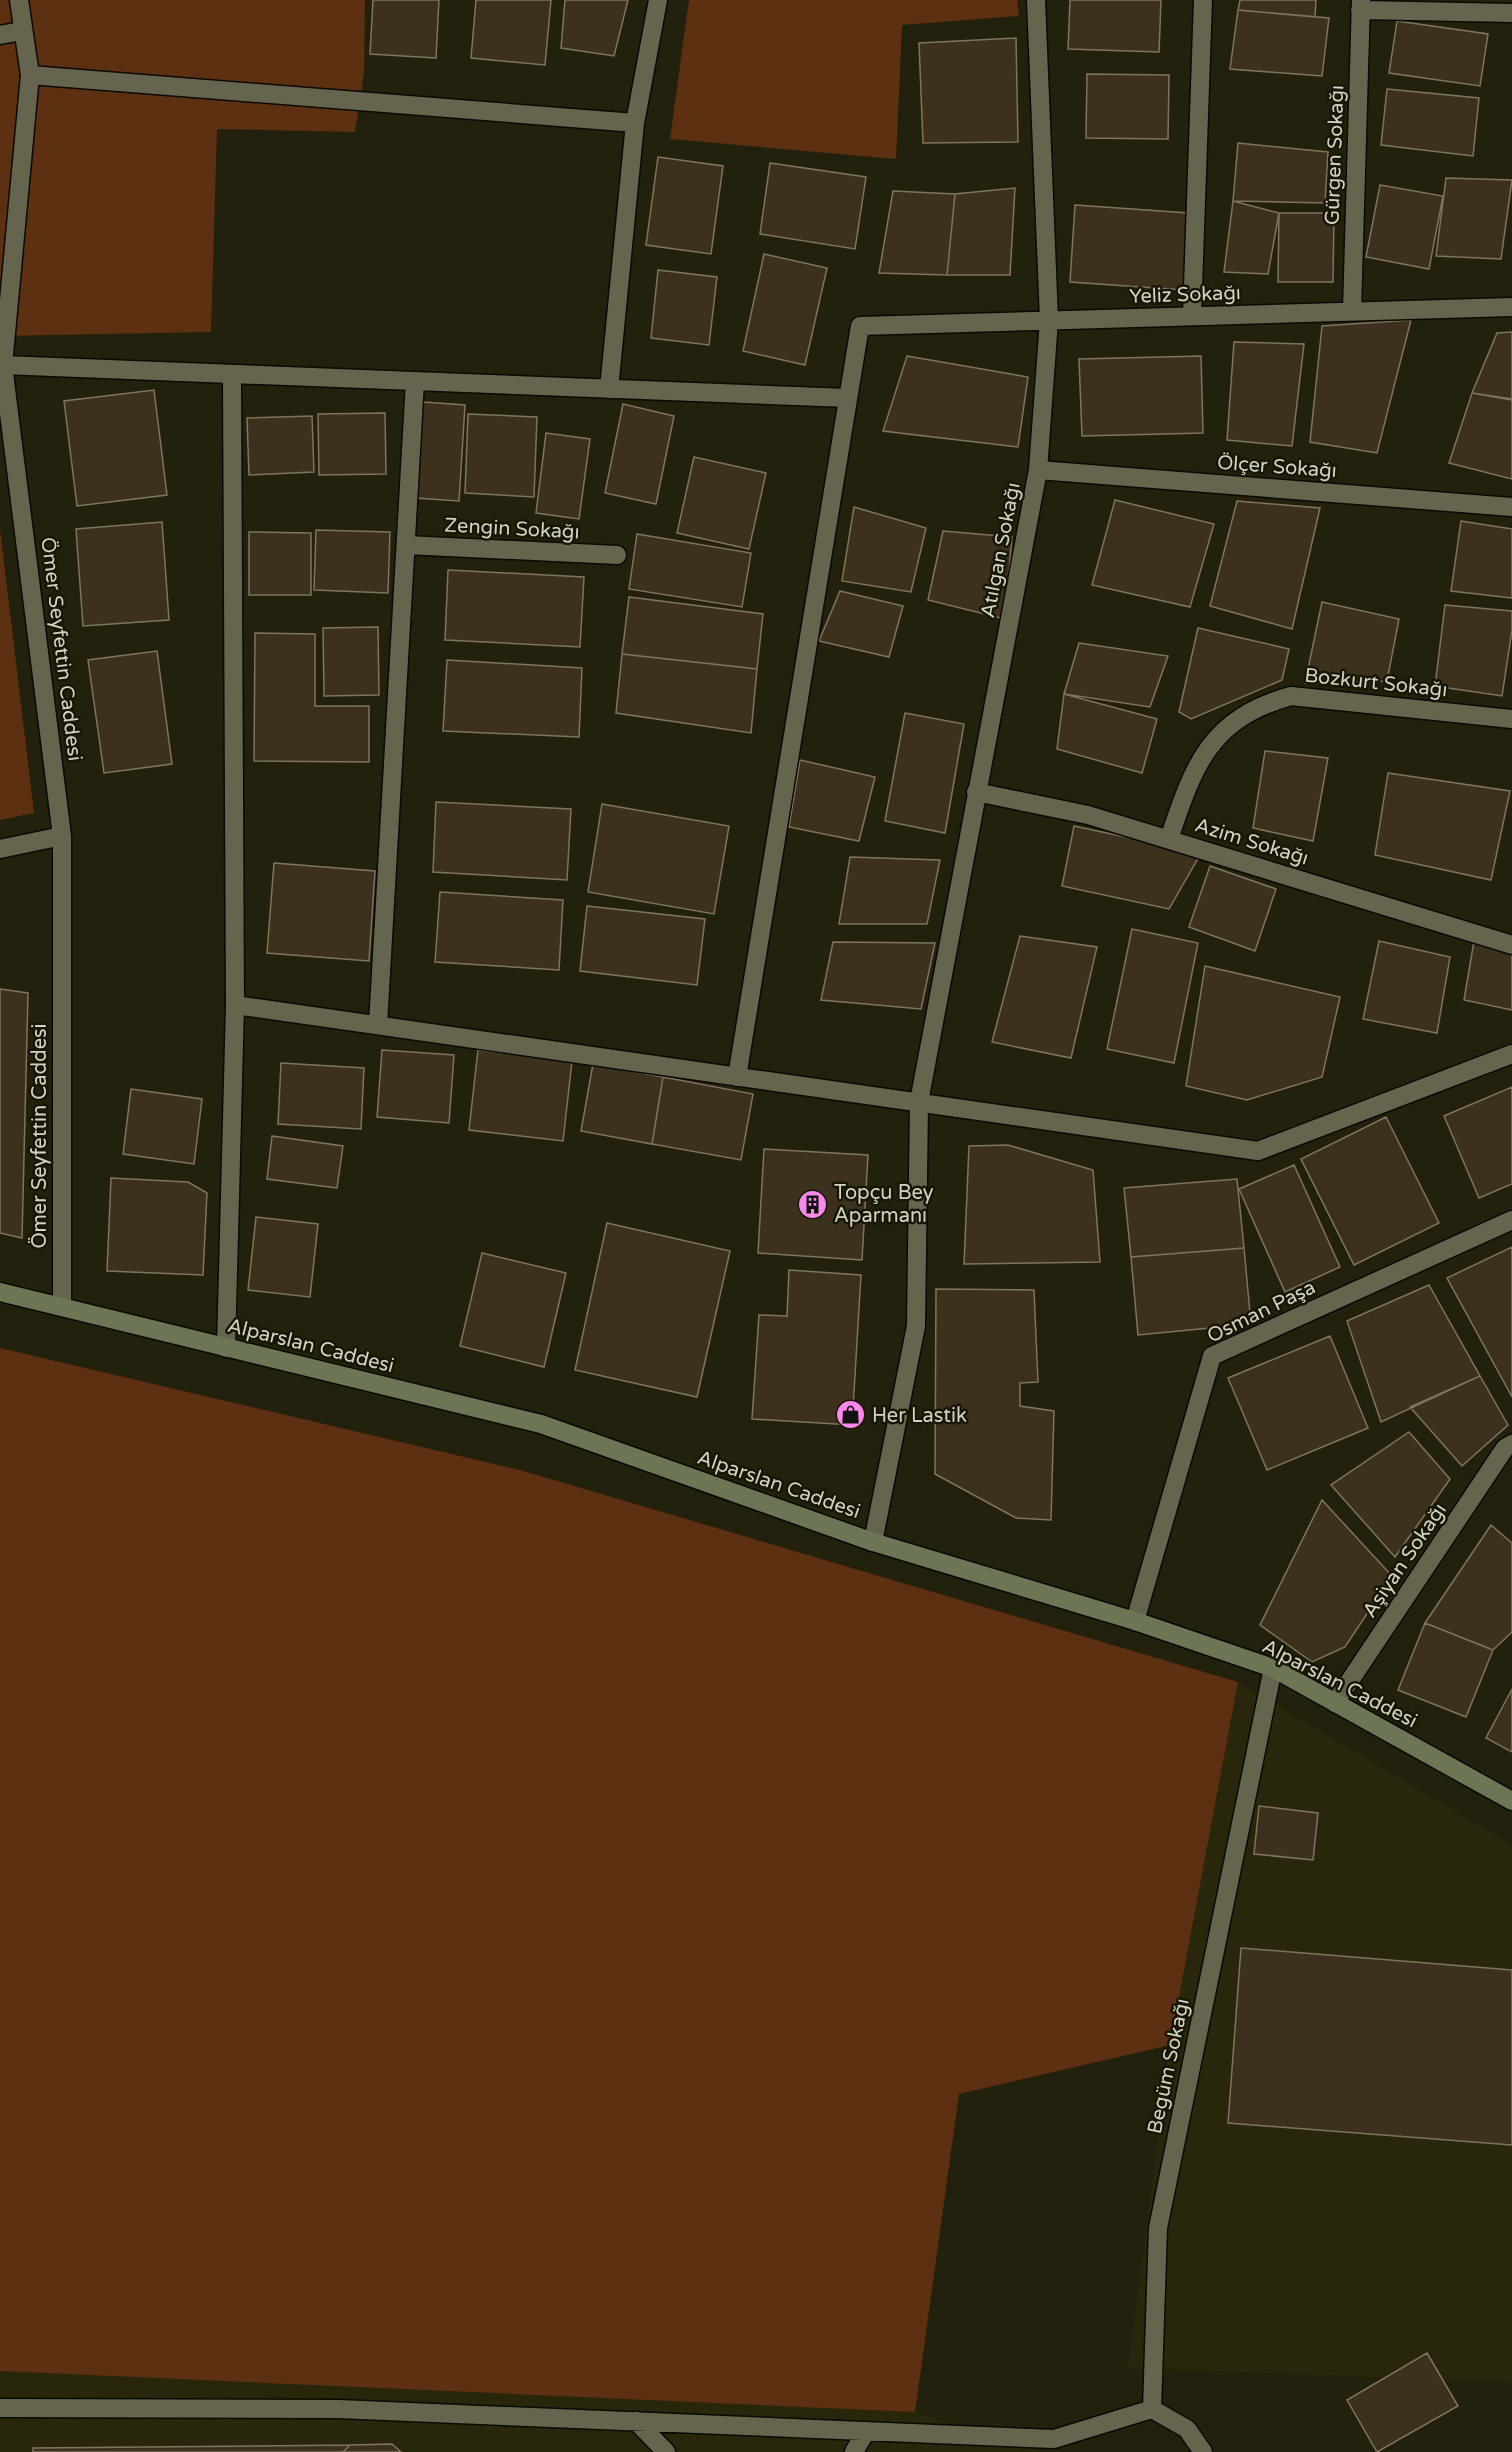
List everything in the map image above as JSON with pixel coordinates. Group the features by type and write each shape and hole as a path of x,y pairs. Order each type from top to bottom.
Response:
{"street":[{"name":"Ömer Seyfettin Caddesi","path":"19,0 30,75 3,365 62,836 62,1306"},
{"path":"609,388 635,123 658,0"},
{"name":"Atılgan Sokağı","path":"873,1542 916,1326 919,1102 1038,470 1049,320 1036,0"},
{"path":"1192,316 1203,0"},
{"path":"1360,5 1512,13"},
{"name":"Gürgen Sokağı","path":"1352,311 1360,5"},
{"path":"0,35 22,31"},
{"path":"30,75 635,123"},
{"name":"Yeliz Sokağı","path":"848,398 860,326 1512,307"},
{"path":"3,365 848,398 737,1077"},
{"path":"226,1348 235,1005 232,374"},
{"path":"378,1025 415,381"},
{"name":"Ölçer Sokağı","path":"1038,470 1512,507"},
{"name":"Zengin Sokağı","path":"406,545 617,555"},
{"name":"Bozkurt Sokağı","path":"1168,839 1189,781 1210,744 1245,714 1267,702 1291,696 1512,719"},
{"name":"Azim Sokağı","path":"976,792 1088,815 1512,945"},
{"path":"0,849 62,836"},
{"path":"235,1005 1258,1151 1512,1054"},
{"name":"Osman Paşa","path":"1135,1621 1212,1356 1512,1220"},
{"name":"Alparslan Caddesi","path":"0,1292 542,1424 873,1542 1135,1621 1273,1668 1512,1801"},
{"name":"Aşiyan Sokağı","path":"1335,1703 1505,1448 1512,1444"},
{"name":"Begüm Sokağı","path":"1152,2409 1158,2228 1273,1668"},
{"path":"0,2408 338,2409 1054,2439 1152,2409 1187,2429 1203,2452"},
{"path":"636,2421 666,2452"},
{"path":"854,2452 866,2431"}],"shaded area":[{"path":"0,0 365,0 364,73 355,132 217,129 211,332 0,336"},
{"path":"689,0 1017,0 1019,16 902,25 896,159 670,139"},
{"path":"0,529 34,813 0,820"},
{"path":"0,1348 520,1470 1238,1682 1170,2045 959,2094 915,2412 0,2371"},
{"path":"1238,1682 1512,1845 1512,2382 1128,2368 1170,2045"},
{"path":"0,2371 915,2412 1042,2452 0,2452"}],"building":[{"path":"373,0 439,0 436,58 370,54"},
{"path":"476,0 551,0 545,65 471,58"},
{"path":"565,0 628,0 614,56 561,48"},
{"path":"1070,0 1161,0 1159,52 1068,49"},
{"path":"1240,0 1316,0 1315,17 1238,10"},
{"path":"1238,10 1329,18 1322,76 1230,69"},
{"path":"1397,21 1488,34 1480,86 1389,73"},
{"path":"1016,38 1018,142 923,143 919,43"},
{"path":"1087,74 1169,75 1168,139 1086,138"},
{"path":"1387,89 1479,98 1473,156 1381,145"},
{"path":"1238,143 1328,152 1325,203 1233,201"},
{"path":"658,157 723,166 711,254 646,245"},
{"path":"770,163 866,177 855,249 760,234"},
{"path":"1446,178 1512,180 1501,259 1436,256"},
{"path":"1380,185 1443,196 1429,269 1366,257"},
{"path":"1015,188 1010,275 947,275 955,194"},
{"path":"893,191 955,194 947,275 879,273"},
{"path":"1233,201 1279,213 1268,274 1224,272"},
{"path":"1075,205 1189,213 1184,290 1070,282"},
{"path":"1279,213 1334,213 1333,282 1278,282"},
{"path":"764,254 827,268 805,365 743,351"},
{"path":"658,270 717,277 709,345 651,338"},
{"path":"1411,320 1377,453 1310,442 1322,326"},
{"path":"1512,332 1512,399 1472,393 1497,333"},
{"path":"1234,342 1304,344 1292,446 1227,440"},
{"path":"907,356 1028,377 1018,447 883,431"},
{"path":"1201,356 1203,433 1082,436 1079,359"},
{"path":"154,390 167,495 77,506 64,401"},
{"path":"1472,393 1512,400 1512,479 1449,463"},
{"path":"423,402 465,405 459,501 416,498"},
{"path":"623,404 674,416 656,504 605,493"},
{"path":"385,413 386,474 319,475 318,414"},
{"path":"468,414 537,417 534,497 465,493"},
{"path":"312,416 314,472 249,475 247,418"},
{"path":"546,433 590,439 579,519 536,513"},
{"path":"694,457 766,473 749,549 677,533"},
{"path":"1115,500 1214,524 1190,607 1092,585"},
{"path":"1237,501 1320,508 1292,629 1210,606"},
{"path":"854,507 926,528 911,592 842,581"},
{"path":"1461,521 1512,529 1512,598 1451,591"},
{"path":"162,522 169,620 83,626 76,529"},
{"path":"316,530 390,532 388,593 314,590"},
{"path":"943,531 1012,537 1005,619 928,600"},
{"path":"249,532 311,533 311,595 249,595"},
{"path":"637,534 751,553 742,607 629,589"},
{"path":"448,570 584,577 580,647 445,640"},
{"path":"840,591 903,606 889,657 819,641"},
{"path":"629,597 763,614 757,669 622,654"},
{"path":"1322,602 1399,619 1387,681 1305,683"},
{"path":"1445,605 1512,611 1512,630 1502,696 1435,686"},
{"path":"378,627 379,695 324,696 323,628"},
{"path":"1198,628 1289,649 1282,680 1191,719 1179,712"},
{"path":"255,633 315,634 315,706 369,706 369,762 254,761"},
{"path":"1079,643 1168,656 1150,707 1064,694"},
{"path":"157,651 172,764 104,773 88,660"},
{"path":"622,654 757,669 751,733 616,713"},
{"path":"447,660 582,668 579,737 443,731"},
{"path":"1064,694 1157,719 1142,773 1057,749"},
{"path":"905,713 964,724 945,833 885,821"},
{"path":"1265,751 1328,758 1313,841 1253,828"},
{"path":"800,760 875,777 859,841 789,827"},
{"path":"1388,773 1510,791 1491,880 1375,855"},
{"path":"436,802 571,809 567,880 433,872"},
{"path":"602,804 729,826 714,914 588,892"},
{"path":"1074,826 1201,853 1169,909 1062,886"},
{"path":"850,857 940,860 927,924 839,924"},
{"path":"274,863 375,871 369,961 267,953"},
{"path":"1210,866 1276,889 1255,951 1189,927"},
{"path":"440,892 563,900 559,970 435,962"},
{"path":"587,906 705,919 697,985 580,971"},
{"path":"1132,929 1198,943 1174,1063 1107,1049"},
{"path":"1020,936 1097,947 1071,1058 992,1042"},
{"path":"1379,941 1450,957 1437,1033 1363,1019"},
{"path":"1474,941 1512,953 1512,1010 1464,1000"},
{"path":"833,942 935,943 921,1009 821,1000"},
{"path":"1205,966 1340,997 1322,1077 1247,1100 1186,1086"},
{"path":"0,989 28,993 22,1238 0,1233"},
{"path":"382,1050 454,1055 449,1123 377,1117"},
{"path":"478,1050 572,1061 563,1141 469,1130"},
{"path":"281,1063 364,1068 361,1129 278,1124"},
{"path":"593,1064 663,1077 652,1144 581,1131"},
{"path":"663,1077 753,1094 741,1160 652,1144"},
{"path":"1512,1087 1512,1184 1479,1198 1444,1116"},
{"path":"131,1089 202,1099 194,1164 123,1154"},
{"path":"1386,1117 1439,1223 1354,1265 1301,1159"},
{"path":"272,1136 343,1146 337,1188 267,1179"},
{"path":"1008,1145 1093,1170 1100,1262 964,1264 969,1146"},
{"name":"Topçu Bey Aparmanı","path":"764,1149 868,1155 862,1260 758,1253"},
{"path":"1294,1165 1340,1267 1285,1292 1239,1189"},
{"path":"111,1178 188,1182 207,1193 203,1275 107,1271"},
{"path":"1237,1179 1244,1248 1131,1257 1124,1188"},
{"path":"256,1217 318,1224 310,1297 248,1290"},
{"path":"607,1223 730,1251 697,1397 575,1370"},
{"path":"1512,1247 1512,1397 1447,1278"},
{"path":"1244,1248 1251,1324 1138,1335 1131,1257"},
{"path":"482,1253 566,1273 544,1367 460,1346"},
{"path":"789,1270 861,1275 852,1425 752,1419 759,1315 787,1316"},
{"path":"1429,1285 1480,1376 1381,1422 1347,1321"},
{"path":"936,1289 1034,1290 1038,1382 1020,1383 1020,1406 1054,1411 1051,1520 1016,1518 935,1474"},
{"path":"1330,1336 1368,1428 1267,1470 1228,1378"},
{"path":"1480,1376 1508,1425 1462,1466 1410,1407"},
{"path":"1409,1432 1450,1479 1395,1557 1331,1485"},
{"path":"1322,1500 1392,1576 1345,1647 1312,1662 1260,1625"},
{"path":"1491,1525 1512,1543 1512,1632 1493,1650 1425,1623"},
{"path":"1425,1623 1493,1650 1466,1717 1398,1690"},
{"path":"1512,1689 1512,1752 1486,1738"},
{"path":"1259,1806 1318,1813 1313,1860 1254,1854"},
{"path":"1241,1948 1512,1970 1512,2145 1228,2123"},
{"path":"1427,2353 1458,2406 1377,2452 1347,2400"},
{"path":"392,2444 401,2452 343,2452 350,2445"},
{"path":"350,2445 343,2452 33,2452 33,2448"}],"place":[{"name":"Topçu Bey Aparmanı","path":"813,1204"},
{"name":"Her Lastik","path":"851,1415"}]}
